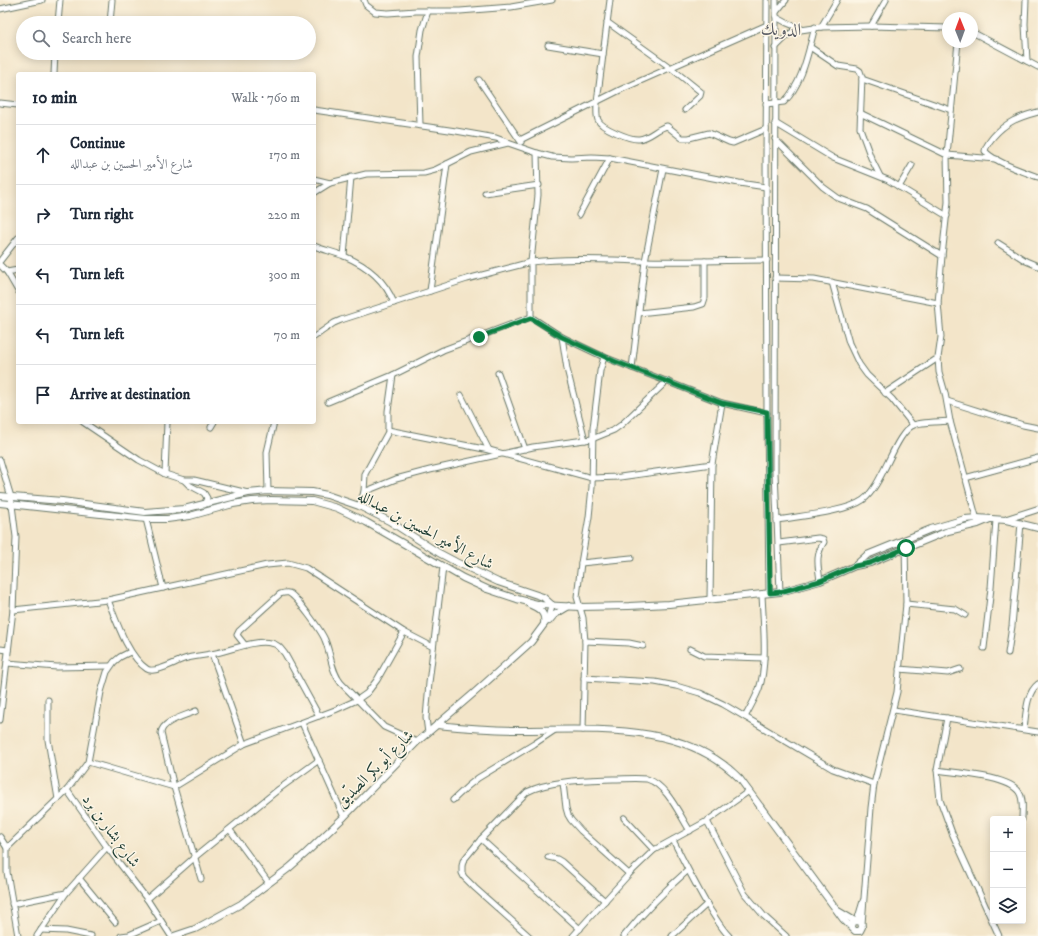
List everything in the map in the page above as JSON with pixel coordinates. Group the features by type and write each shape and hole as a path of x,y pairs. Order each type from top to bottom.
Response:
{"street":[{"path":"0,9 42,0"},
{"path":"59,16 60,0"},
{"path":"111,16 112,0"},
{"path":"364,0 370,9 379,13 486,9 527,5 552,0"},
{"path":"610,0 598,102 597,118 601,125 627,137 638,140 645,138 667,126 682,138 689,138 709,133 733,143 766,129"},
{"path":"767,0 767,412 770,593"},
{"path":"776,0 775,472 780,592"},
{"path":"777,14 786,0"},
{"path":"766,104 776,104 786,101 798,80 818,27 837,0"},
{"path":"871,26 886,0"},
{"path":"1026,0 1025,24 1027,62"},
{"path":"420,125 418,57 421,35 428,11"},
{"path":"777,14 787,24 802,29"},
{"path":"607,22 671,68 700,92 700,96 685,110"},
{"path":"520,140 644,79 767,25"},
{"path":"775,48 788,35 802,29 818,27 871,26 942,28"},
{"path":"978,35 1038,67"},
{"path":"548,45 603,54"},
{"path":"810,47 838,66 859,70 862,79 860,113 861,131 871,158 880,176"},
{"path":"957,48 947,155 948,202 938,303 941,337 938,358 939,372 947,401 950,421 977,521"},
{"path":"54,72 55,60"},
{"path":"862,79 951,110"},
{"path":"479,80 525,148"},
{"path":"0,103 16,105"},
{"path":"316,110 420,125 496,138 537,153 561,158 610,158 766,187"},
{"path":"1038,112 1007,124 995,135 985,151 996,159 1015,169 1038,177"},
{"path":"860,113 947,155 996,159"},
{"path":"775,124 833,158 880,176 899,186 946,216"},
{"path":"775,139 823,187 838,198 867,209 942,256"},
{"path":"316,192 330,183 351,177 377,173 424,173 435,170 471,152 508,143"},
{"path":"531,318 530,262 539,185 537,153"},
{"path":"579,215 610,158"},
{"path":"430,291 447,164"},
{"path":"899,186 912,165"},
{"path":"632,368 645,261 663,168"},
{"path":"344,256 351,177"},
{"path":"316,180 330,183"},
{"path":"485,193 539,185"},
{"path":"0,261 16,241"},
{"path":"998,243 1026,261 1038,266"},
{"path":"316,247 344,256 370,270 391,294 394,303"},
{"path":"316,336 338,322 430,291 530,262 582,259 645,261 767,260"},
{"path":"639,313 694,307 703,304 705,298 705,261"},
{"path":"0,264 7,272 16,288"},
{"path":"7,272 16,270"},
{"path":"775,278 814,279 938,303"},
{"path":"832,282 849,343 859,364 867,375 885,392 913,425"},
{"path":"531,318 562,337 604,357 722,403 767,412"},
{"path":"328,402 393,375 443,350 531,318"},
{"path":"562,337 567,369 585,440"},
{"path":"582,730 584,618 577,597 581,563 590,517 592,439 597,396 604,357"},
{"path":"885,392 938,358"},
{"path":"498,373 525,449"},
{"path":"359,506 364,492 366,474 388,430 388,411 393,375"},
{"path":"364,492 396,479 437,468 525,449 592,439 614,430 621,425 667,381"},
{"path":"767,391 775,391"},
{"path":"461,395 489,450"},
{"path":"947,401 1023,425 1038,428"},
{"path":"710,600 712,464 722,403"},
{"path":"777,520 843,508 863,500 874,489 904,433 913,425 950,421"},
{"path":"86,424 139,460 165,474 184,480 194,480 248,493"},
{"path":"165,474 167,424"},
{"path":"268,491 267,452 274,424"},
{"path":"388,430 489,450 592,478 620,477 712,464"},
{"path":"965,478 1038,458"},
{"path":"0,460 11,497 16,537 13,610 0,720"},
{"path":"184,480 189,485 204,493 207,498 204,505"},
{"name":"شارع الأمير الحسين بن عبدالله","path":"0,496 145,512 184,509 248,493 268,491 312,492 327,495 359,506 389,521 456,562 498,582 543,597 552,605"},
{"path":"288,492 289,500"},
{"name":"شارع الأمير الحسين بن عبدالله","path":"0,503 146,519 167,519 242,502 261,500 312,501 336,508 366,522 443,567 487,589 517,599 541,604 580,607 629,606 710,600 780,592 820,581 855,566 870,563 948,531 977,521"},
{"path":"184,509 185,516"},
{"path":"1006,520 1038,509"},
{"path":"146,519 162,588"},
{"path":"984,648 991,588 993,520"},
{"name":"شارع الأمير الحسين بن عبدالله","path":"855,566 867,555 955,521 1006,520 1038,528"},
{"path":"1008,653 1012,626 1021,523"},
{"path":"778,543 818,538 823,539 824,542 818,552 820,581"},
{"path":"857,927 865,894 870,808 874,784 894,710 897,692 906,604 906,540"},
{"path":"581,563 631,558"},
{"path":"13,610 108,600 267,565 288,563 306,568 404,632 433,647"},
{"path":"428,733 426,718 443,567"},
{"path":"245,645 237,635 239,631 280,594 288,593 294,597 324,636 338,680 384,727 417,742"},
{"path":"745,717 759,688 764,658 762,594"},
{"path":"517,599 540,611 545,617 544,626"},
{"path":"108,600 130,652 145,668 157,670 188,658 212,654 245,645 269,642 279,646 285,654 320,716"},
{"path":"906,604 955,609 965,615"},
{"name":"شارع أبو بكر الصدّيق","path":"186,936 195,929 241,904 306,853 417,742 531,642 548,619 552,605"},
{"path":"544,626 554,615 570,606"},
{"path":"88,762 174,787 244,744 320,716 357,700 367,693 373,686 404,632"},
{"path":"584,641 629,643 643,646"},
{"path":"0,649 8,650"},
{"path":"690,649 704,656 764,658"},
{"path":"7,663 46,666 110,666 120,657 130,652"},
{"path":"212,654 244,744"},
{"name":"شارع بشار بن برد","path":"110,666 101,692 88,762 67,790 107,847 147,899 171,936"},
{"path":"899,669 948,673 960,669"},
{"path":"584,678 636,681 676,686 700,693 723,704 833,769 874,784"},
{"path":"1024,729 1030,695 1033,688 1038,684"},
{"path":"48,700 48,740 58,799"},
{"path":"894,710 1038,732"},
{"path":"196,711 166,724 161,731 174,787 200,879"},
{"path":"947,718 937,770 938,788 943,811 990,910"},
{"path":"302,723 344,816"},
{"path":"437,725 493,730 582,730 637,733 669,738 706,753 723,764 749,791 837,910 857,927 864,936"},
{"path":"453,800 478,778 555,730"},
{"path":"147,899 194,857 319,760"},
{"path":"937,770 1007,782 1014,786 1020,793 1023,803 1022,816"},
{"path":"529,936 475,888 462,873 463,861 504,814 527,792 539,787 563,783 642,778 652,780 664,790 690,831"},
{"path":"563,783 566,808 571,820 581,831 629,874"},
{"path":"7,848 67,790"},
{"path":"574,936 629,874 654,850 707,821 749,791"},
{"path":"624,818 654,850"},
{"path":"707,821 745,894 764,916 786,936"},
{"path":"230,830 269,883"},
{"path":"0,837 7,848 7,872 18,936"},
{"path":"481,839 580,929"},
{"path":"673,840 687,871 724,931 729,936"},
{"path":"37,936 66,894 107,847"},
{"path":"548,857 562,862 604,901"},
{"path":"624,936 663,893 687,871"},
{"path":"79,878 115,922"},
{"path":"12,904 66,894"},
{"path":"672,936 707,904"},
{"path":"121,936 129,935 161,921"},
{"path":"995,924 999,936"},
{"name":"شارع أبو بكر الصدّيق","path":"174,936 195,929"},
{"path":"41,930 66,931 91,936"},
{"path":"720,936 724,931"}],"district":[{"name":"الدويك","path":"781,29"}],"route":[{"path":"479,337 531,318 562,337 614,361 722,403 767,412 770,593 780,592 820,581 855,566 870,563 906,548"}]}
